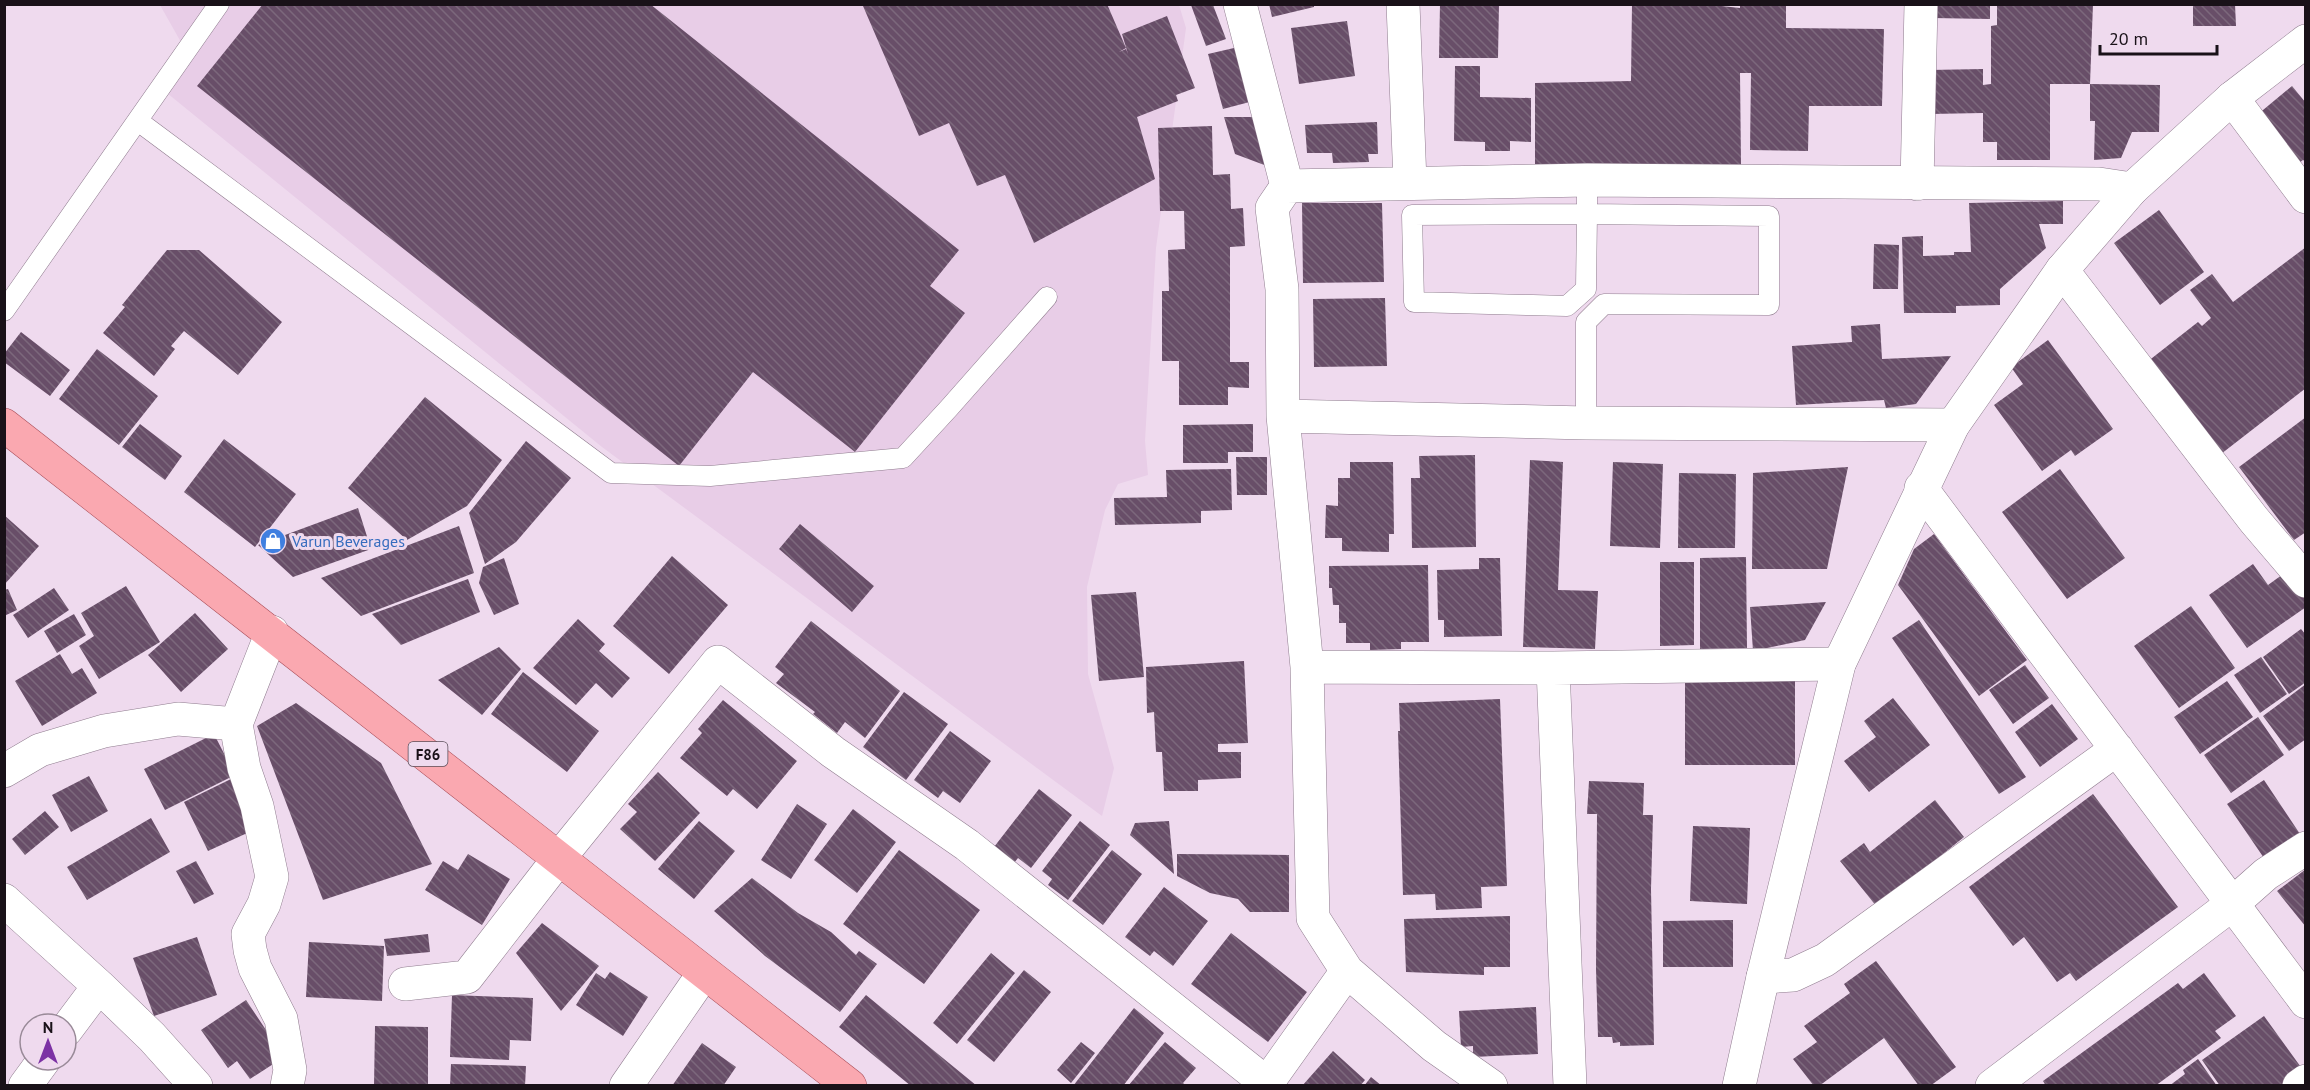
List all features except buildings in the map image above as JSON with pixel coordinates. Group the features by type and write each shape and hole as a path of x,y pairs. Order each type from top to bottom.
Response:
{"main road":[{"name":"F86","path":"4,425 560,857 850,1086"}],"street":[{"path":"1240,4 1287,186 1272,208 1282,289 1283,416 1307,667 1313,918 1347,971 1434,1046 1491,1086"},
{"path":"1403,4 1410,182"},
{"path":"1917,184 1921,4"},
{"path":"1739,1086 1839,664 1953,425 2062,270 2132,189 2232,98 2306,41"},
{"path":"2232,98 2306,197"},
{"path":"1287,186 1587,180 2099,184 2132,189"},
{"path":"2062,270 2254,520 2306,581"},
{"path":"1283,416 1586,423 1953,425"},
{"path":"1921,488 2231,905 2306,1002"},
{"path":"272,632 236,724 244,768 257,806 272,877 264,904 248,934 250,950 255,968 281,1019 290,1070 287,1086"},
{"path":"405,984 467,977 560,857 718,662 833,752 967,844 1267,1085 1347,971"},
{"path":"1307,667 1553,668 1839,664"},
{"path":"1553,668 1570,1086"},
{"path":"4,771 40,750 104,731 178,719 236,724"},
{"path":"1763,977 1793,975 1825,960 2117,749"},
{"path":"1992,1086 2231,905 2266,874 2306,848"},
{"path":"4,900 152,1037 196,1086"},
{"path":"626,1086 704,973"},
{"path":"78,1014 99,986"},
{"path":"25,1086 35,1072"},
{"path":"2300,1086 2306,1081"}],"lane":[{"path":"4,311 219,4"},
{"path":"138,121 611,473 710,476 903,458 1047,297"},
{"path":"1567,306 1586,289 1587,180"},
{"path":"1586,289 1604,304 1769,305 1769,216 1412,215 1414,302 1567,306 1586,322"},
{"path":"1586,423 1586,322 1604,304"}],"shaded area":[{"path":"160,5 1179,5 1186,28 1156,248 1145,441 1148,475 1118,484 1105,510 1087,587 1088,674 1114,768 1102,816 602,447 167,93 182,44"}],"place":[{"name":"Varun Beverages","path":"273,541"}]}
